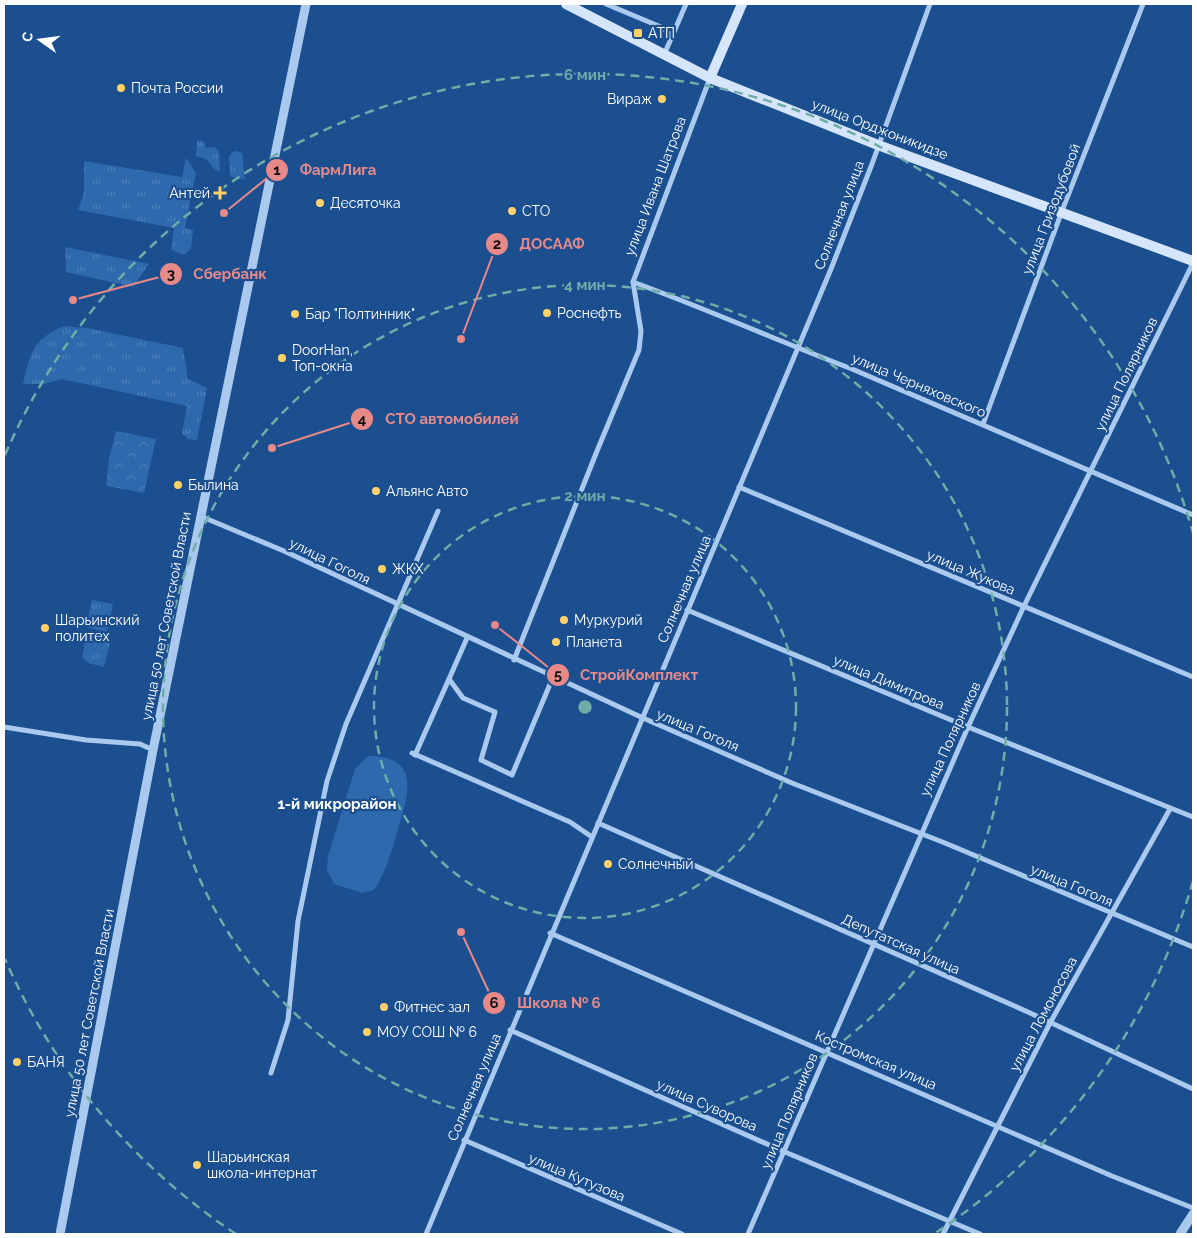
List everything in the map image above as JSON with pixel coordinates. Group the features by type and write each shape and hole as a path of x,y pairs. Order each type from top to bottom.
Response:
{"main road":[{"name":"улица Орджоникидзе","path":"566,4 710,78 878,144 1062,211 1193,262"},
{"name":"улица Ивана Шатрова","path":"710,78 742,4"}],"street":[{"name":"улица 50 лет Советской Власти","path":"60,1234 153,750 306,4"},
{"path":"606,4 662,28 672,36"},
{"path":"664,55 686,4"},
{"name":"Солнечная улица","path":"426,1234 550,933 643,718 798,348 869,173 930,4"},
{"name":"улица Гризодубовой","path":"983,424 1062,211 1143,4"},
{"name":"улица Ивана Шатрова","path":"514,660 597,451 640,350 641,331 633,282 710,78"},
{"name":"улица Полярников","path":"748,1234 785,1152 920,833 968,727 1024,606 1193,262"},
{"name":"улица Черняховского","path":"633,282 702,307 983,424 1193,515"},
{"name":"улица Жукова","path":"739,487 1193,677"},
{"path":"271,1073 288,1020 298,922 327,781 346,724 399,606 438,511"},
{"name":"улица Гоголя","path":"200,516 284,551 514,660 792,783 920,833 1193,948"},
{"name":"улица Димитрова","path":"688,610 968,727 1193,817"},
{"path":"467,638 414,754 570,822 592,837"},
{"path":"449,680 463,698 495,712 481,760 512,775 553,677"},
{"path":"4,727 86,740 140,744 153,750"},
{"name":"улица Ломоносова","path":"944,1234 997,1125 1050,1023 1170,809"},
{"name":"Депутатская улица","path":"598,823 1050,1023 1193,1089"},
{"name":"Костромская улица","path":"550,933 827,1051 1112,1176 1193,1208"},
{"name":"улица Суворова","path":"510,1030 785,1152 980,1234"},
{"name":"улица Кутузова","path":"464,1140 682,1234"},
{"path":"1180,1234 1193,1214"}],"green space":[{"path":"197,140 204,142 205,148 215,147 219,152 220,171 215,170 206,159 196,156"},
{"path":"232,152 242,153 245,180 230,176 229,157"},
{"path":"186,158 196,173 185,228 193,230 191,249 184,255 171,250 174,228 78,210 84,193 84,161 182,177"},
{"path":"65,247 149,264 133,287 66,272"},
{"path":"64,326 87,328 183,348 188,379 207,388 197,440 188,439 182,433 187,406 62,379 44,384 23,384 34,348 45,336"},
{"path":"116,431 156,439 144,493 106,486 109,459"},
{"path":"92,600 113,604 107,632 86,627"},
{"path":"86,638 110,643 104,667 88,663 82,657"},
{"path":"368,756 385,758 397,763 404,771 407,781 407,793 393,847 382,876 374,890 362,893 334,884 327,870 328,856 355,769"}],"place":[{"name":"АТП","path":"638,33"},
{"name":"Почта России","path":"121,88"},
{"name":"Вираж","path":"662,99"},
{"name":"Антей","path":"220,193"},
{"name":"Десяточка","path":"320,203"},
{"name":"СТО","path":"512,211"},
{"name":"ФармЛига","path":"224,213"},
{"name":"Сбербанк","path":"73,300"},
{"name":"Роснефть","path":"547,313"},
{"name":"Бар \"Полтинник\"","path":"295,314"},
{"name":"ДОСААФ","path":"461,339"},
{"name":"DoorHan, Топ-окна","path":"282,358"},
{"name":"СТО автомобилей","path":"272,448"},
{"name":"Былина","path":"178,485"},
{"name":"Альянс Авто","path":"376,491"},
{"name":"ЖКХ","path":"382,569"},
{"name":"Муркурий","path":"564,620"},
{"name":"СтройКомплект","path":"495,625"},
{"name":"Шарьинский политех","path":"45,628"},
{"name":"Планета","path":"556,642"},
{"name":"Солнечный","path":"608,864"},
{"name":"Школа № 6","path":"461,932"},
{"name":"Фитнес зал","path":"384,1007"},
{"name":"МОУ СОШ № 6","path":"367,1032"},
{"name":"БАНЯ","path":"17,1062"},
{"name":"Шарьинская школа-интернат","path":"197,1165"}],"district":[{"name":"1-й микрорайон","path":"337,804"}]}
